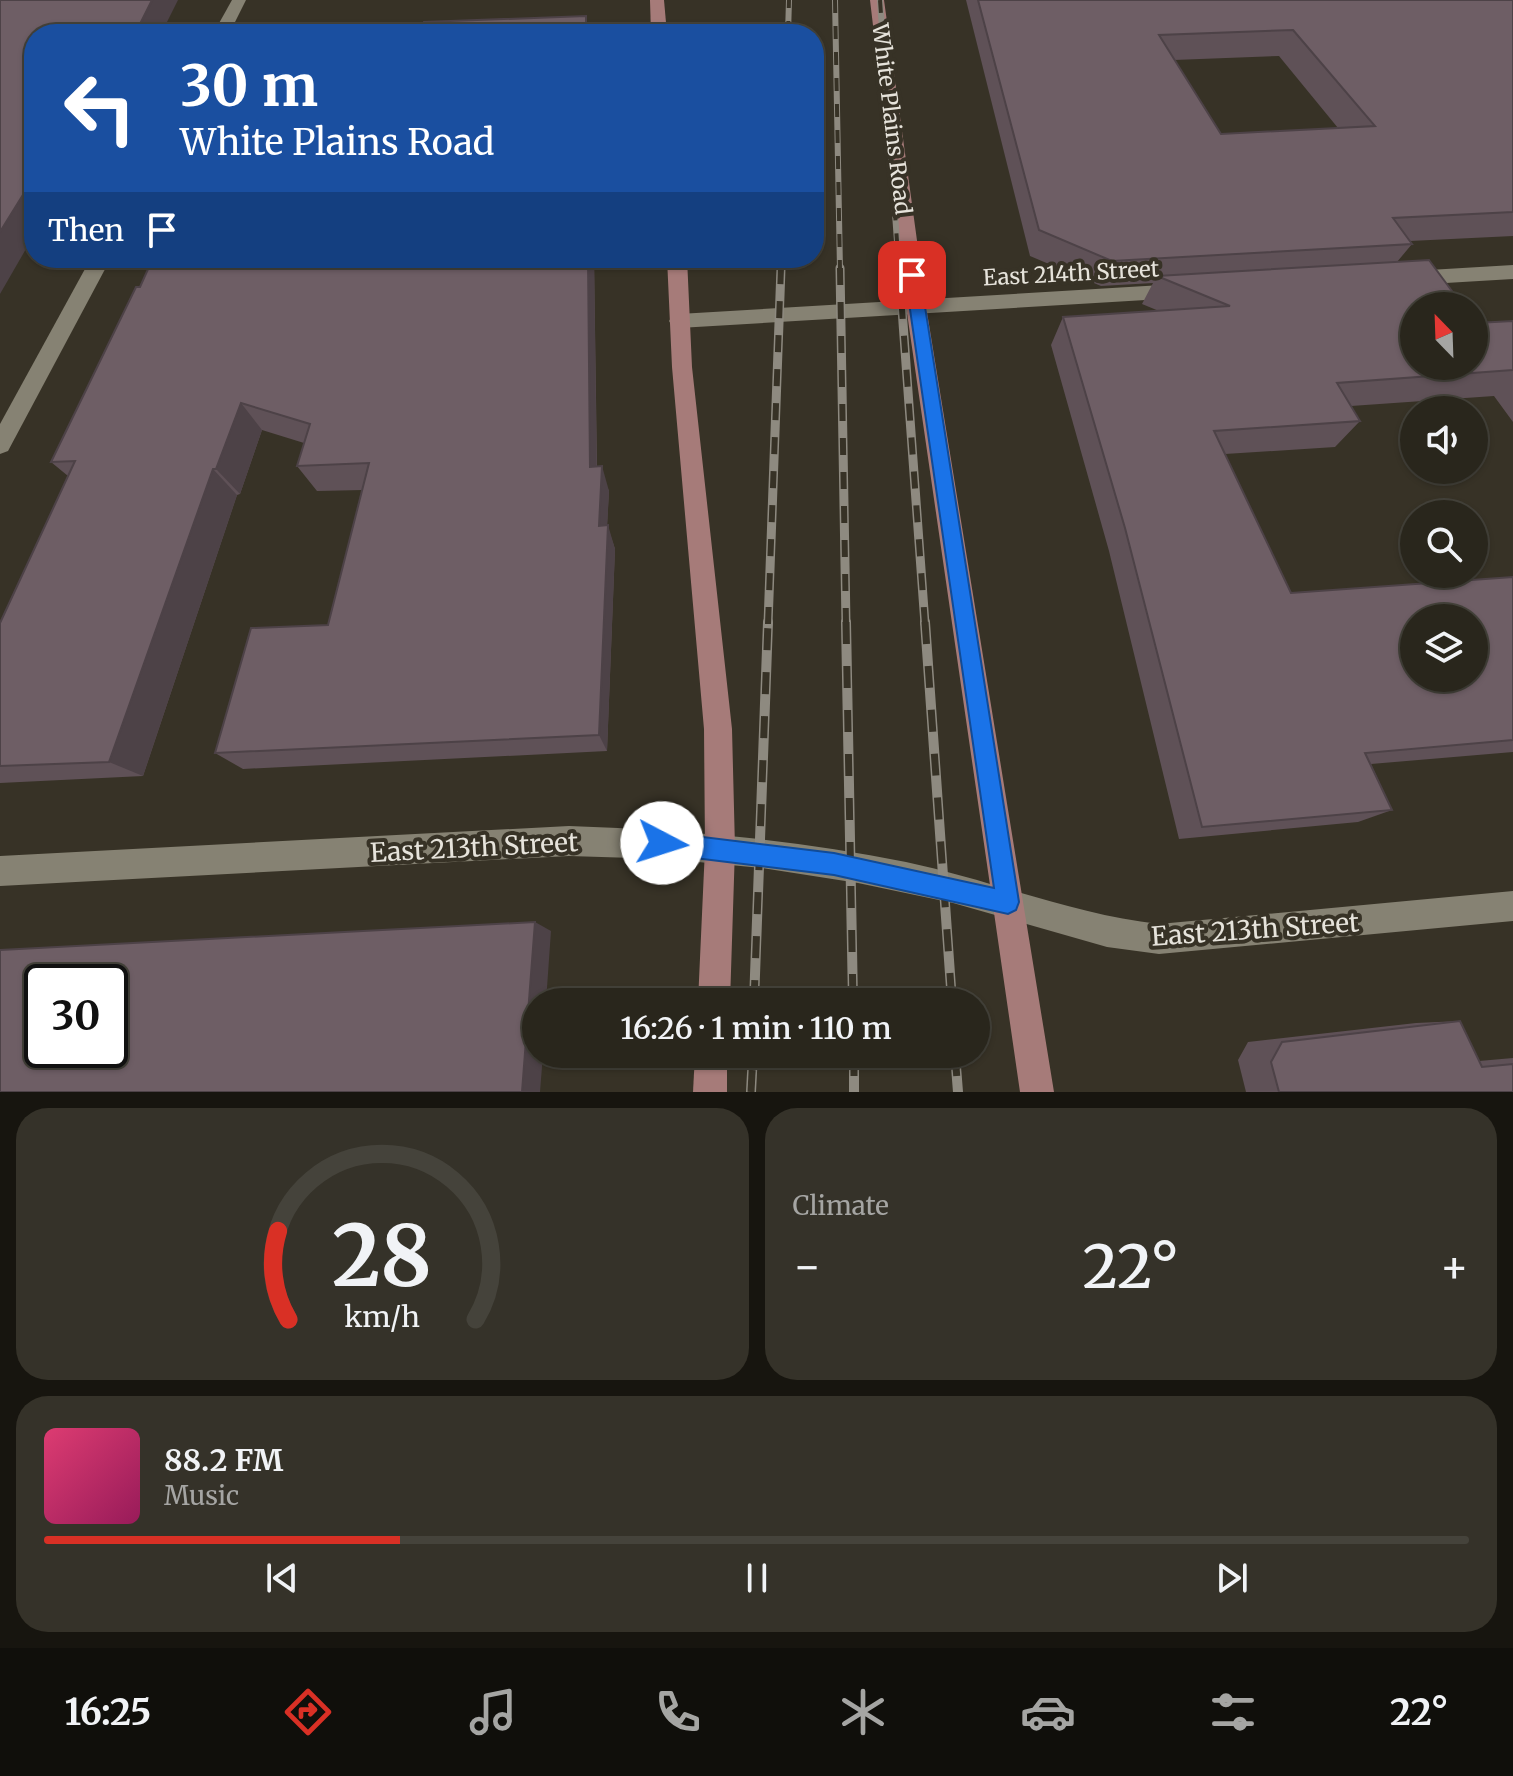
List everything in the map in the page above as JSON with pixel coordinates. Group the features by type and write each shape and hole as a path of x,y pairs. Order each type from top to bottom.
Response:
{"main road":[{"path":"657,0 658,24"},
{"name":"White Plains Road","path":"877,0 916,306 1037,1092"},
{"path":"677,268 679,321 717,714 720,848 715,988"},
{"path":"710,1092 711,1068"}],"street":[{"path":"226,24 239,0"},
{"path":"0,445 96,268"},
{"path":"1386,280 1513,272"},
{"name":"East 214th Street","path":"679,321 1196,290"},
{"name":"East 213th Street","path":"0,871 569,841 640,842 720,848 834,864 1008,902 1101,930 1159,939 1513,906"}],"building":[{"path":"0,0 152,0 140,24 24,24 24,193 0,232"},
{"path":"978,0 1513,0 1513,212 1393,218 1412,244 1112,261 1039,230","holes":["1293,30 1375,126 1221,134 1159,35"]},
{"path":"586,16 586,24 424,22"},
{"path":"1429,260 1453,292 1400,292 1400,378 1337,383 1360,421 1214,431 1291,593 1400,585 1400,588 1488,588 1488,579 1513,577 1513,740 1365,753 1392,810 1202,827 1125,528 1063,317 1230,306 1157,276"},
{"path":"149,268 588,268 590,467 602,466 599,526 608,525 599,735 215,753 251,628 328,625 369,463 297,466 310,424 241,403 216,469 213,469 109,762 0,766 0,623 75,461 51,462 136,287 140,287"},
{"path":"1513,321 1513,370 1488,372 1488,322"},
{"path":"535,922 530,988 522,988 522,1092 0,1092 0,950"},
{"path":"1460,1021 1482,1067 1513,1064 1513,1092 1279,1092 1271,1062 1282,1042"}],"railway":[{"path":"788,24 789,0"},
{"path":"835,0 840,270"},
{"path":"880,0 899,270"},
{"path":"768,624 781,268"},
{"path":"840,268 846,624"},
{"path":"899,268 925,624"},
{"path":"755,988 768,622"},
{"path":"846,622 853,988"},
{"path":"925,622 951,988"},
{"path":"751,1092 752,1068"},
{"path":"854,1068 854,1092"},
{"path":"956,1068 958,1092"}],"route":[{"path":"662,843 834,864 951,887 1008,902 912,275"}]}
